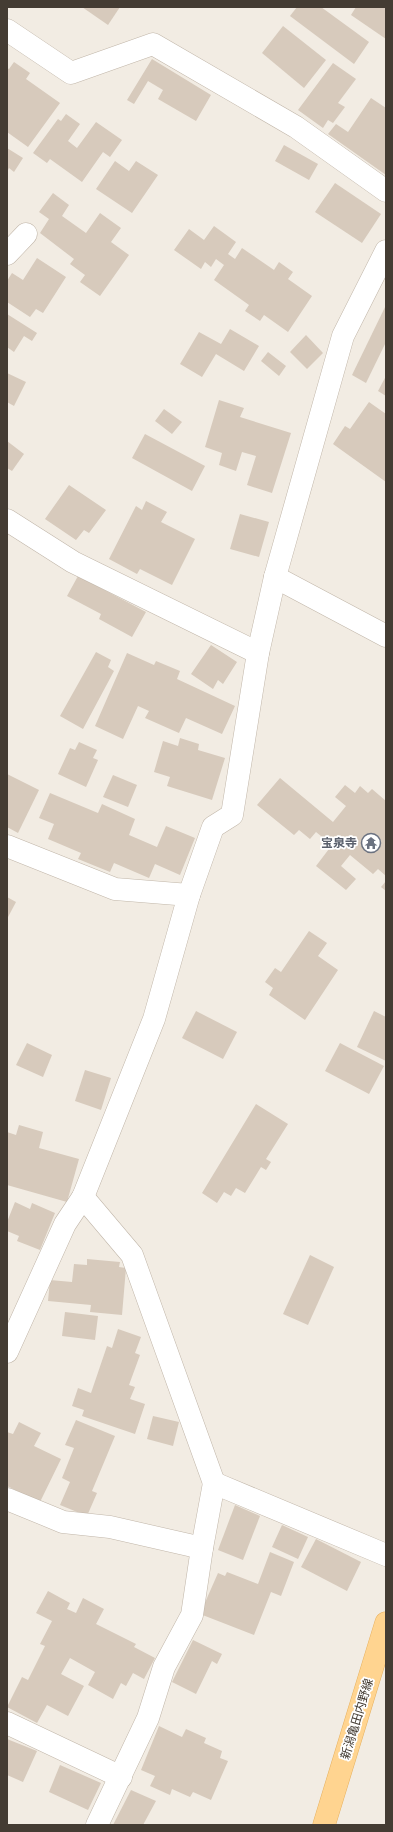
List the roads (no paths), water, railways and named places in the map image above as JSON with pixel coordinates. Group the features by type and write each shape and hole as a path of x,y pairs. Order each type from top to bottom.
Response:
{"main road":[{"name":"新潟亀田内野線","path":"325,1822 386,1623"}],"street":[{"path":"7,30 71,73 153,44 296,127 386,191"},
{"path":"7,254 26,234"},
{"path":"7,1352 64,1224 83,1197 154,1019 189,895 213,827 232,815 258,653 275,577 343,336 386,251"},
{"path":"7,520 74,562 258,653"},
{"path":"275,577 386,636"},
{"path":"7,846 115,889 189,895"},
{"path":"83,1197 132,1255 214,1483 192,1615 164,1667 148,1718 121,1777 96,1825"},
{"path":"214,1483 386,1555"},
{"path":"7,1499 63,1522 110,1527 202,1548"},
{"path":"7,1723 121,1777"}],"place":[{"name":"宝泉寺","path":"371,843"}]}
